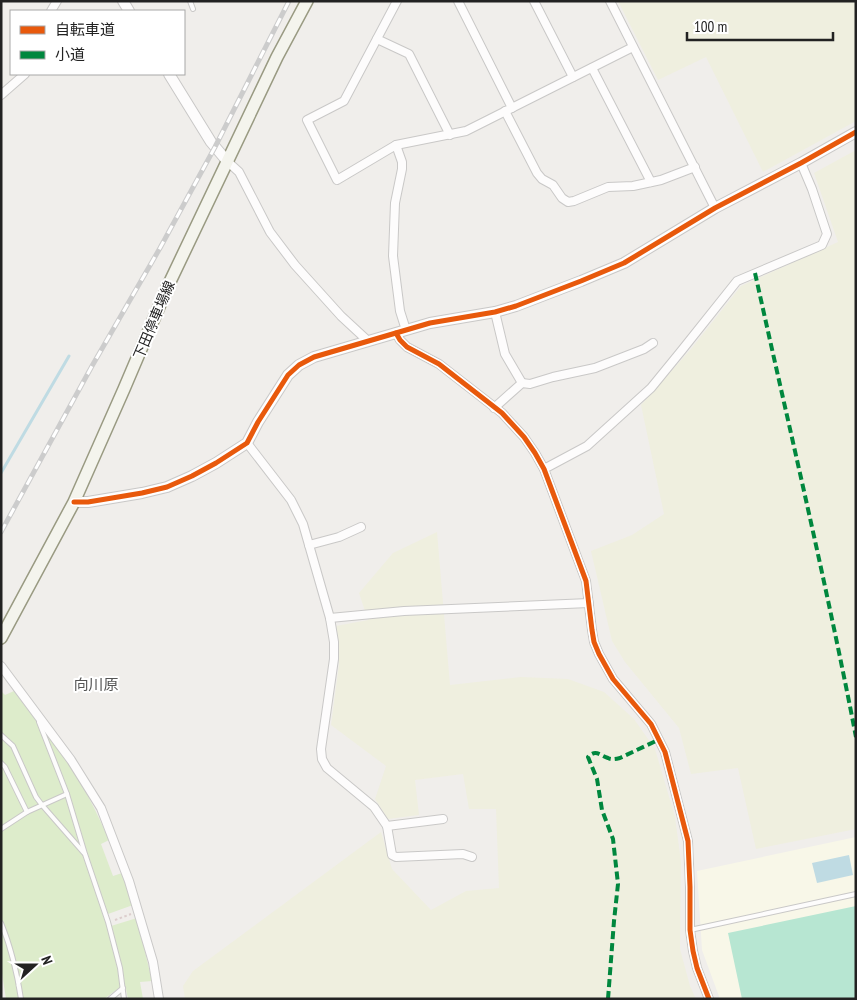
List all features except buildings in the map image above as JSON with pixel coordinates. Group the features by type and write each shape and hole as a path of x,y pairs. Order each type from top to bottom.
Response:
{"main road":[{"name":"下田停車場線","path":"1,638 74,502 167,288 277,57 307,1"}],"street":[{"path":"397,1 344,101 307,120 337,180 396,144 466,131 633,47"},
{"path":"458,1 537,173 542,179 553,185 562,198 568,202 574,201 608,187 633,186 661,180 694,167"},
{"path":"534,1 573,77"},
{"path":"610,1 716,208"},
{"path":"377,38 409,54 450,135"},
{"path":"592,68 651,182"},
{"path":"1,95 24,75"},
{"path":"170,75 211,142 227,161 240,172 270,232 295,265 341,316 368,341"},
{"path":"74,502 97,501 167,487 216,463 247,443 288,375 299,365 314,357 430,323 495,312 581,281 624,263 716,208 856,132"},
{"path":"396,144 402,162 395,203 393,256 400,311 400,340 407,347 439,364 512,423 524,437 544,469 586,582 594,642 613,679 651,724 665,752 688,841 690,930 693,951 697,968 709,999"},
{"path":"544,469 587,446 651,388 737,281 822,245 827,234 801,163"},
{"path":"495,312 505,354 522,383"},
{"path":"494,408 522,383 530,384 595,368 644,349 654,343"},
{"path":"247,443 291,500 303,524 330,618 334,642 334,660 321,750 322,759 327,768 374,808 387,826 392,855 396,857 463,854 472,857"},
{"path":"309,545 339,537 361,527"},
{"path":"330,618 404,611 589,603"},
{"path":"1,666 71,760 101,808 130,881 153,962 159,999"},
{"path":"387,826 443,819"}],"lane":[{"path":"190,1 193,9"},
{"path":"35,710 67,794 108,922 120,968 124,999"},
{"path":"1,735 12,746 36,797 85,854"},
{"path":"1,745 6,739"},
{"path":"1,763 5,766 27,812"},
{"path":"1,829 27,812 67,794"},
{"path":"690,930 856,894"},
{"path":"1,923 13,961 21,999"},
{"path":"110,999 123,988"}],"path":[{"path":"108,922 138,912"}],"shaded area":[{"path":"856,837 856,999 720,999 702,950 697,871"}],"green space":[{"path":"618,1 856,1 856,121 763,172 706,57 658,80"},
{"path":"856,150 856,829 756,849 738,768 691,774 679,728 625,662 612,641 591,551 632,535 664,514 641,405 691,349 741,286 838,242 814,173"},
{"path":"437,532 450,685 521,677 568,679 604,692 634,719 655,749 675,817 681,862 680,949 690,986 696,999 185,999 183,986 193,971 381,832 392,869 431,910 466,891 499,888 496,809 469,809 463,774 415,780 419,815 388,819 375,799 386,766 331,725 339,664 336,626 368,620 359,593 393,553"},
{"path":"1,691 5,695 14,691 55,744 90,800 109,840 101,844 113,876 122,873 133,905 108,914 111,926 137,918 152,981 140,982 143,999 128,999 126,989 115,991 104,999 6,999 1,967"},
{"path":"856,906 856,999 742,999 728,933"}],"water":[{"path":"849,855 853,875 817,883 812,863"}],"waterway":[{"path":"1,473 69,356"}],"railway":[{"path":"1,532 215,147 289,1"}],"marked path":[{"path":"755,273 820,563 856,737"},
{"path":"608,999 618,884 613,839 602,810 597,779 588,757 593,753 598,753 611,759 616,759 660,739"}],"cycle path":[{"path":"74,502 88,502 167,487 216,463 247,443 288,375 299,365 314,357 430,323 495,312 581,281 624,263 715,208 856,132"},
{"path":"396,333 407,347 439,364 502,413 524,437 544,469 586,581 594,642 599,654 613,679 651,724 665,752 688,841 690,930 693,951 697,968 709,999"}],"district":[{"name":"向川原","path":"96,685"}]}
